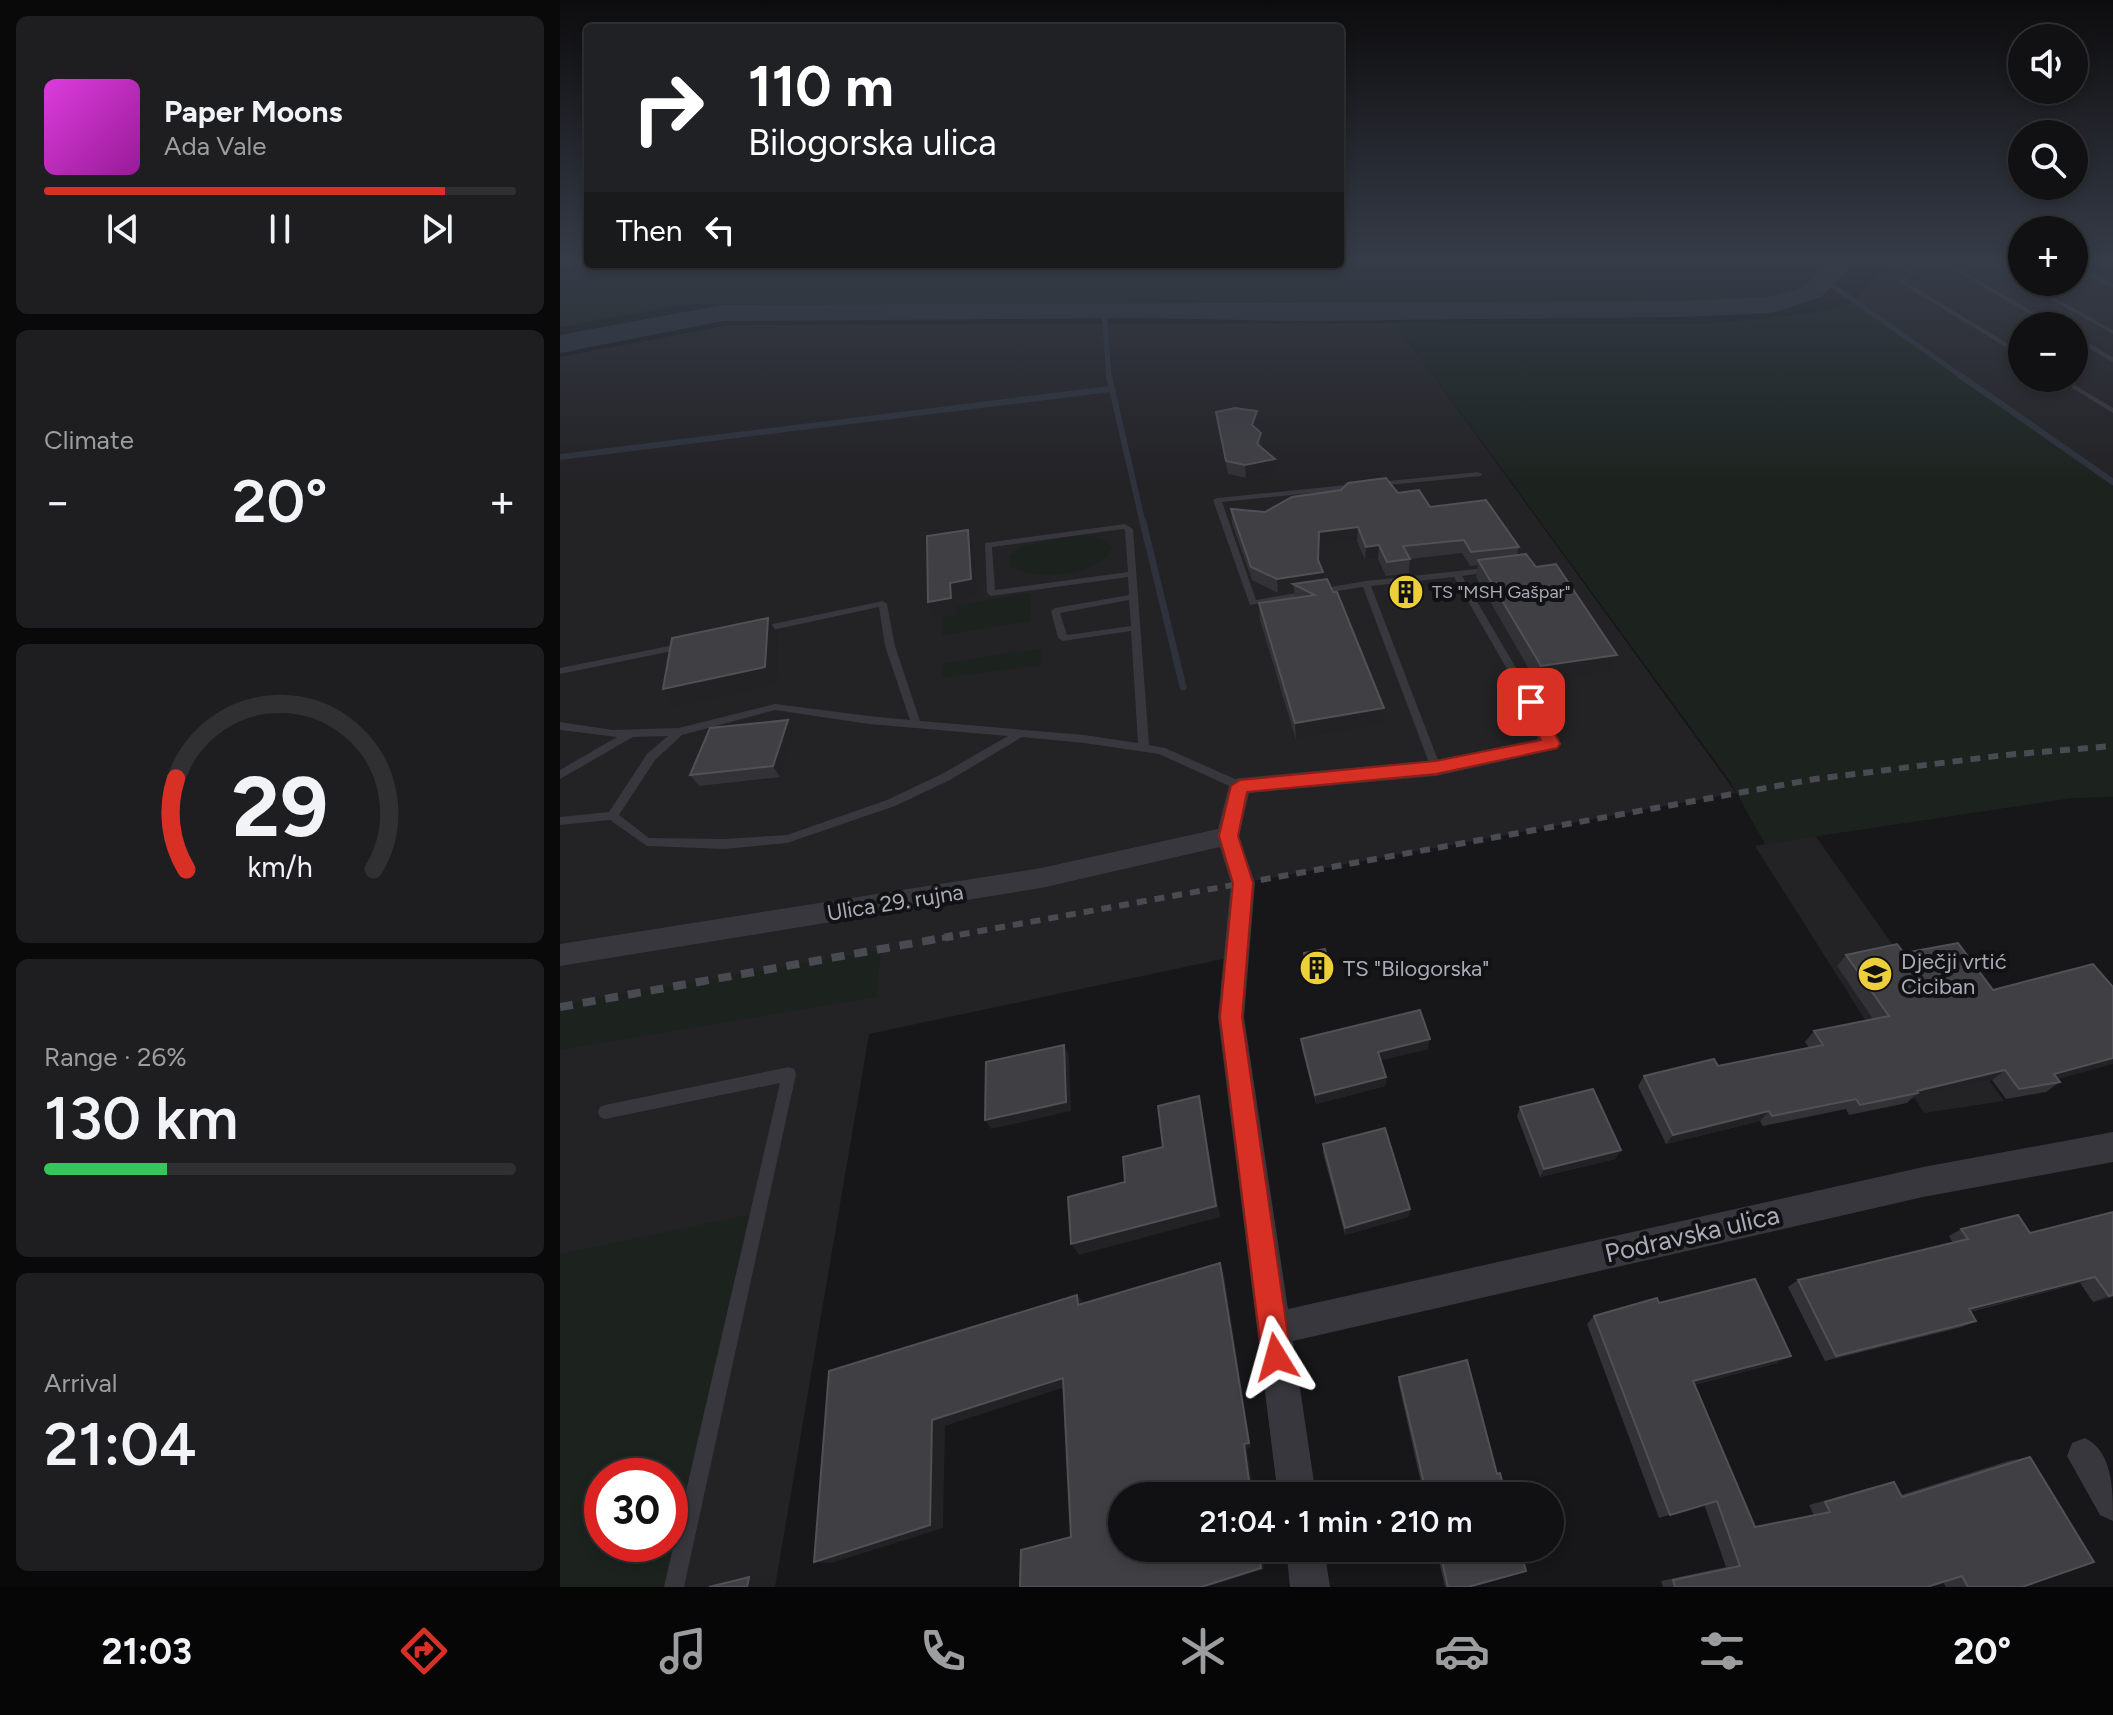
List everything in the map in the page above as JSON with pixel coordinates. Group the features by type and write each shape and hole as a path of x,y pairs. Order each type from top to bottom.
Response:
{"street":[{"path":"1295,1482 1231,1017 1243,883 1228,836 1240,786 1436,768 1551,744 1531,702"},
{"name":"Ulica 29. rujna","path":"560,955 1041,878 1228,836"},
{"name":"Podravska ulica","path":"1272,1329 1923,1182 2113,1147"},
{"path":"2085,1456 2113,1502"},
{"path":"1307,1562 1310,1587"}],"lane":[{"path":"1988,334 2008,346"},
{"path":"2088,345 2113,360"},
{"path":"2082,392 2113,411"},
{"path":"1478,474 1217,500 1253,603 1366,584 1503,568"},
{"path":"1132,574 991,593 988,545 1125,526 1129,529 1144,748"},
{"path":"1457,574 1531,702"},
{"path":"1366,584 1436,768"},
{"path":"1134,597 1055,611 1063,638 1136,628"},
{"path":"744,633 883,604 890,646 916,724"},
{"path":"560,671 698,642"},
{"path":"560,726 613,734 679,732 775,707 1144,748 1161,751 1240,786"},
{"path":"612,816 651,757 679,732"},
{"path":"560,821 612,816 647,842 724,844 787,839 891,803 946,777 1020,733"},
{"path":"560,775 632,734"},
{"path":"605,1112 789,1074 674,1587"}],"shaded area":[{"path":"681,334 1403,334 1736,793 1243,883 1237,956 869,1034 775,1587 560,1587 560,357"},
{"path":"1403,334 1901,334 2113,482 2113,797 2073,798 1765,844 1730,781"},
{"path":"1901,334 2008,334 2008,392 2088,392 2088,334 2113,334 2113,482"},
{"path":"1084,535 1102,539 1113,548 1094,565 1065,574 1035,574 1010,566 1009,556 1023,546"},
{"path":"1031,593 1031,621 942,635 942,617 957,605"},
{"path":"1043,648 1042,665 942,678 942,664"},
{"name":"Dječji vrtić Ciciban","path":"1814,834 2004,1101 1924,1113 1755,846"},
{"path":"881,950 876,997 560,1050 560,1005"},
{"path":"757,1213 688,1524 688,1458 584,1458 584,1562 680,1562 674,1587 560,1587 560,1254"}],"building":[{"path":"1235,408 1257,411 1252,425 1261,433 1257,444 1275,459 1245,465 1226,461 1216,412"},
{"path":"1386,478 1398,493 1419,490 1430,507 1486,500 1519,547 1471,552 1464,540 1403,546 1410,559 1387,562 1379,545 1366,547 1358,527 1319,532 1318,560 1323,572 1277,579 1251,567 1231,509 1265,512 1292,497 1341,490 1348,483"},
{"path":"968,530 971,579 950,583 951,598 928,602 927,536"},
{"path":"1526,554 1536,567 1556,564 1617,655 1541,666 1478,560"},
{"path":"1327,579 1333,592 1337,592 1384,708 1295,723 1259,603 1315,595 1293,584"},
{"path":"1415,579 1421,590 1397,594 1392,581"},
{"path":"768,618 765,667 663,689 672,638"},
{"path":"788,720 773,766 690,775 710,728"},
{"path":"1958,943 1993,990 2093,964 2113,987 2113,1058 2054,1074 2060,1082 2019,1089 2005,1070 1860,1105 1856,1099 1772,1116 1769,1111 1673,1135 1644,1076 1714,1059 1718,1066 1823,1045 1814,1031 1889,1016 1846,955 1897,944 1904,953"},
{"name":"TS \"Bilogorska\"","path":"1325,949 1331,972 1308,976 1304,953"},
{"path":"1420,1010 1430,1039 1378,1052 1386,1077 1315,1095 1301,1039"},
{"path":"1064,1045 1066,1102 985,1120 986,1062"},
{"path":"1593,1089 1621,1150 1544,1169 1520,1107"},
{"path":"1199,1096 1216,1206 1071,1244 1068,1197 1125,1182 1123,1157 1163,1147 1158,1106"},
{"path":"1385,1128 1410,1209 1345,1228 1323,1144"},
{"path":"2113,1212 2113,1295 2109,1296 2095,1277 1969,1309 1976,1321 1836,1356 1798,1280 1968,1239 1961,1229 2018,1215 2030,1233"},
{"path":"1220,1263 1249,1443 1244,1444 1249,1482 1108,1482 1108,1562 1260,1562 1261,1568 1201,1587 1020,1587 1021,1550 1071,1537 1063,1378 932,1420 930,1525 814,1562 829,1371 1077,1295 1078,1305"},
{"path":"1755,1279 1791,1356 1693,1381 1755,1527 1830,1512 1825,1502 1894,1482 1902,1497 2030,1457 2094,1562 2022,1587 1968,1587 1962,1576 1927,1587 1675,1587 1673,1580 1740,1566 1717,1501 1670,1515 1594,1316 1657,1298 1659,1303"},
{"path":"1467,1360 1497,1474 1500,1473 1502,1482 1424,1482 1399,1377"},
{"path":"1442,1562 1524,1562 1526,1571 1468,1587 1448,1587"},
{"path":"749,1577 747,1587 709,1587"}],"waterway":[{"path":"560,344 612,334"},
{"path":"1106,334 1109,378"},
{"path":"1901,334 1964,378"},
{"path":"1109,376 1143,524"},
{"path":"1961,376 2113,482"},
{"path":"560,457 1110,389"},
{"path":"1143,522 1183,687"}],"railway":[{"path":"951,936 1815,779 2005,755 2113,746"},
{"path":"560,1007 951,936"},
{"path":"942,938 951,936"}],"place":[{"name":"TS \"MSH Gašpar\"","path":"1406,592"},
{"name":"TS \"Bilogorska\"","path":"1317,968"},
{"name":"Dječji vrtić Ciciban","path":"1875,974"}],"route":[{"path":"1276,1357 1231,1017 1243,883 1228,836 1240,786 1436,768 1551,744 1531,702"}]}
